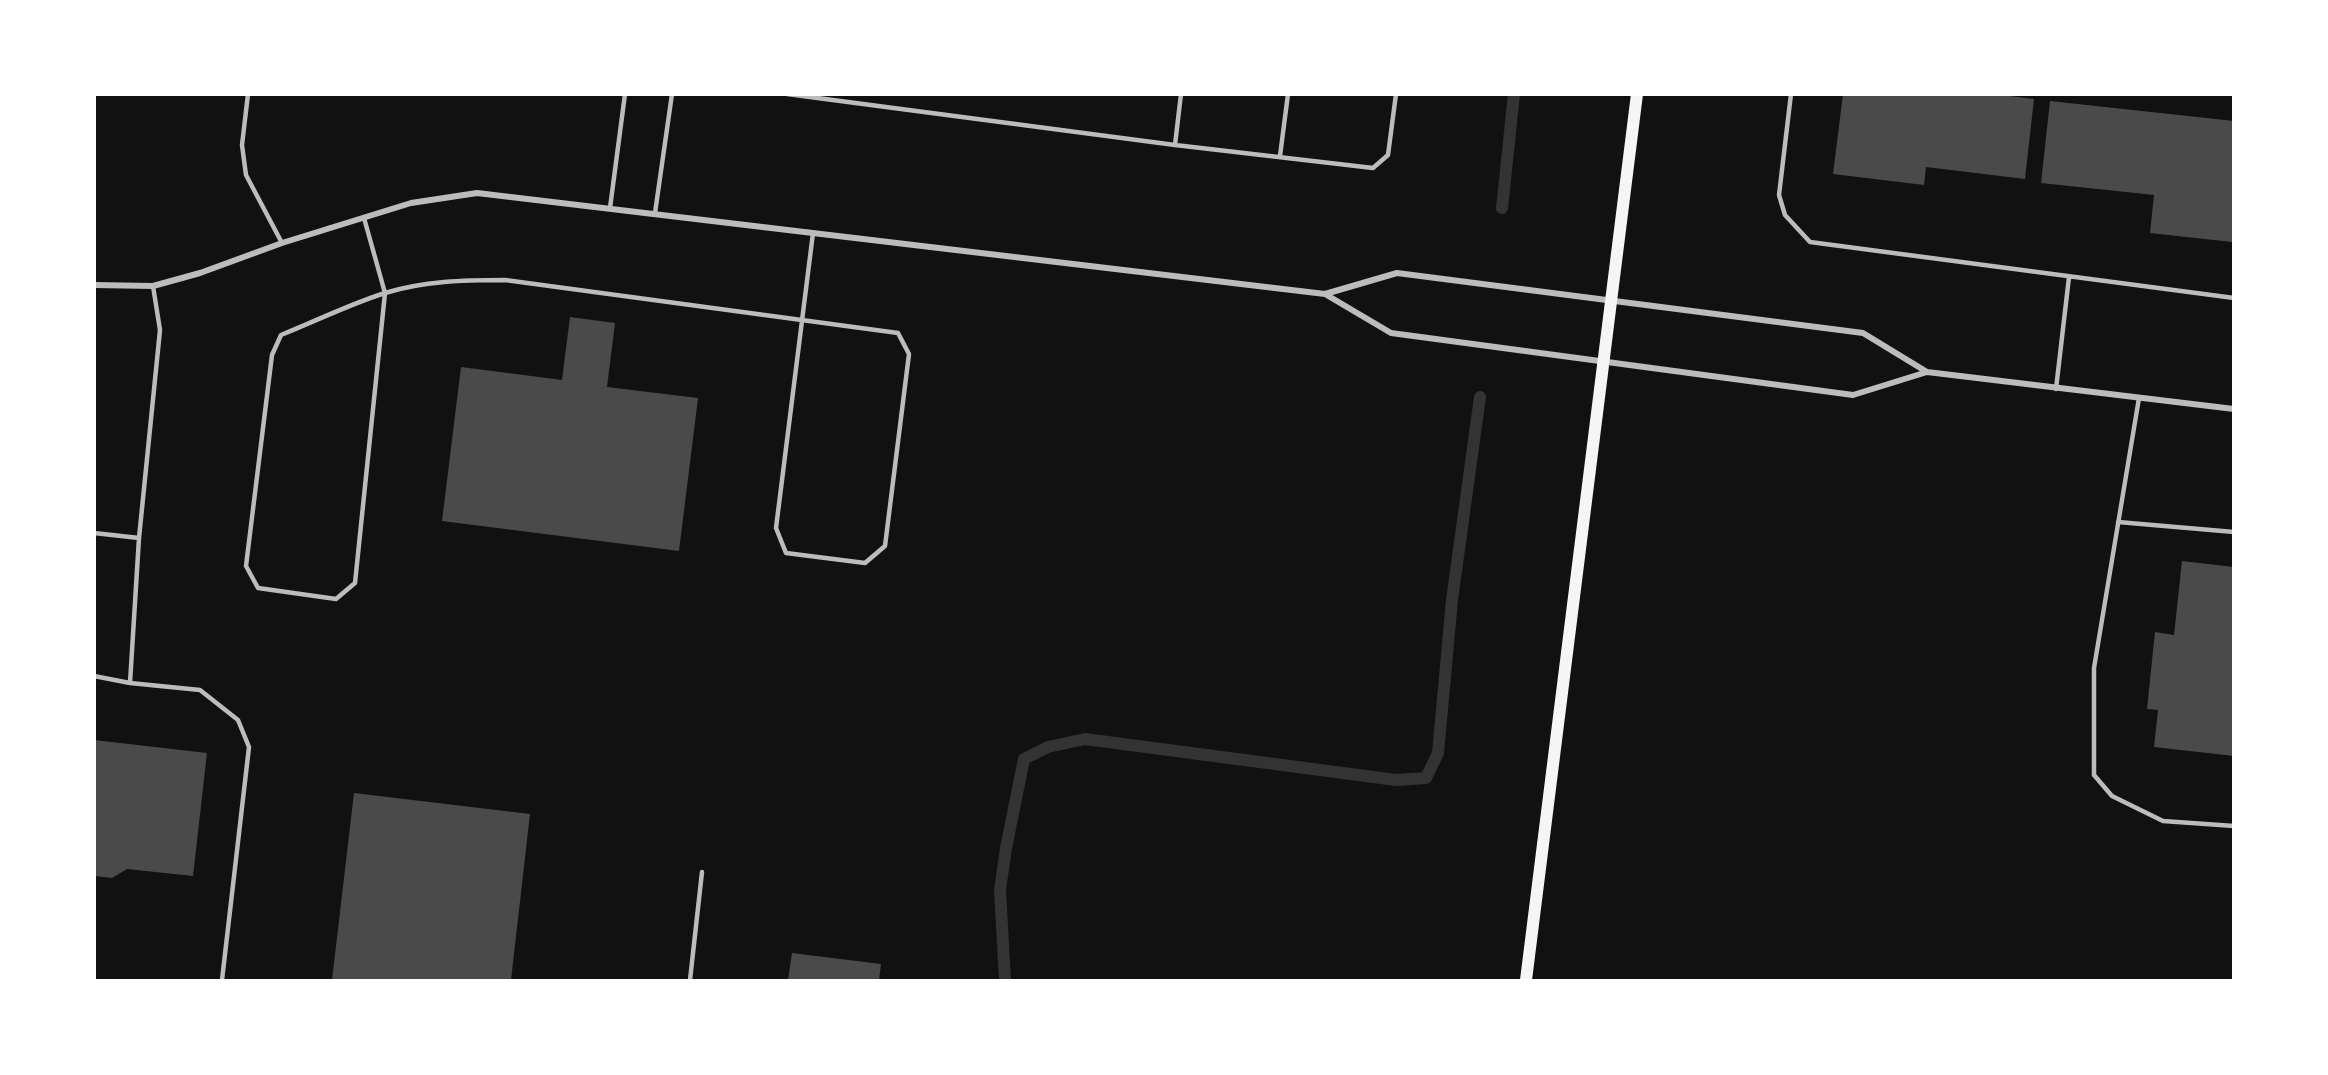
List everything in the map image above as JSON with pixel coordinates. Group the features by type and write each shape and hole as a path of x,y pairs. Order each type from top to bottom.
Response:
{"main road":[{"path":"1526,981 1637,94"}],"street":[{"path":"94,285 153,285 200,273 282,243 411,203 477,193 1325,294 1397,273 1863,333 1927,372 2234,409"},
{"path":"1325,294 1391,333 1853,395 1927,372"}],"lane":[{"path":"248,94 242,145 246,175 282,243"},
{"path":"610,208 626,94"},
{"path":"655,213 672,94"},
{"path":"787,94 1175,145 1373,168 1388,155 1396,94"},
{"path":"1175,145 1181,94"},
{"path":"1280,156 1288,94"},
{"path":"1791,94 1779,195 1785,215 1809,242 2234,298"},
{"path":"364,218 385,293 355,583 336,599 258,588 246,566 272,355 281,335 385,293 423,284 468,280 505,280 802,319 898,333 909,354 885,546 865,563 786,553 776,528 802,319 813,233"},
{"path":"2056,389 2069,277"},
{"path":"130,683 139,538 160,330 153,285"},
{"path":"2139,398 2094,668 2094,775 2112,796 2163,821 2234,826"},
{"path":"2118,522 2234,532"},
{"path":"94,533 139,538"},
{"path":"94,676 130,683 200,690 238,720 249,747 222,981"},
{"path":"690,981 702,872"}],"building":[{"path":"1843,94 1993,94 2034,99 2025,179 1926,167 1924,185 1833,174"},
{"path":"2050,101 2234,121 2232,242 2150,233 2154,195 2041,183"},
{"path":"570,317 615,323 607,387 698,398 679,551 442,521 461,367 562,380"},
{"path":"2182,561 2234,567 2234,756 2154,747 2158,710 2147,709 2155,632 2174,635"},
{"path":"94,740 207,753 193,876 127,869 112,878 94,876"},
{"path":"354,793 530,814 511,980 332,980"},
{"path":"792,953 881,964 879,980 788,980"}],"waterway":[{"path":"1502,208 1514,94"},
{"path":"1005,980 1000,890 1006,848 1024,759 1048,747 1085,739 1396,780 1426,778 1438,753 1452,600 1480,397"}]}
